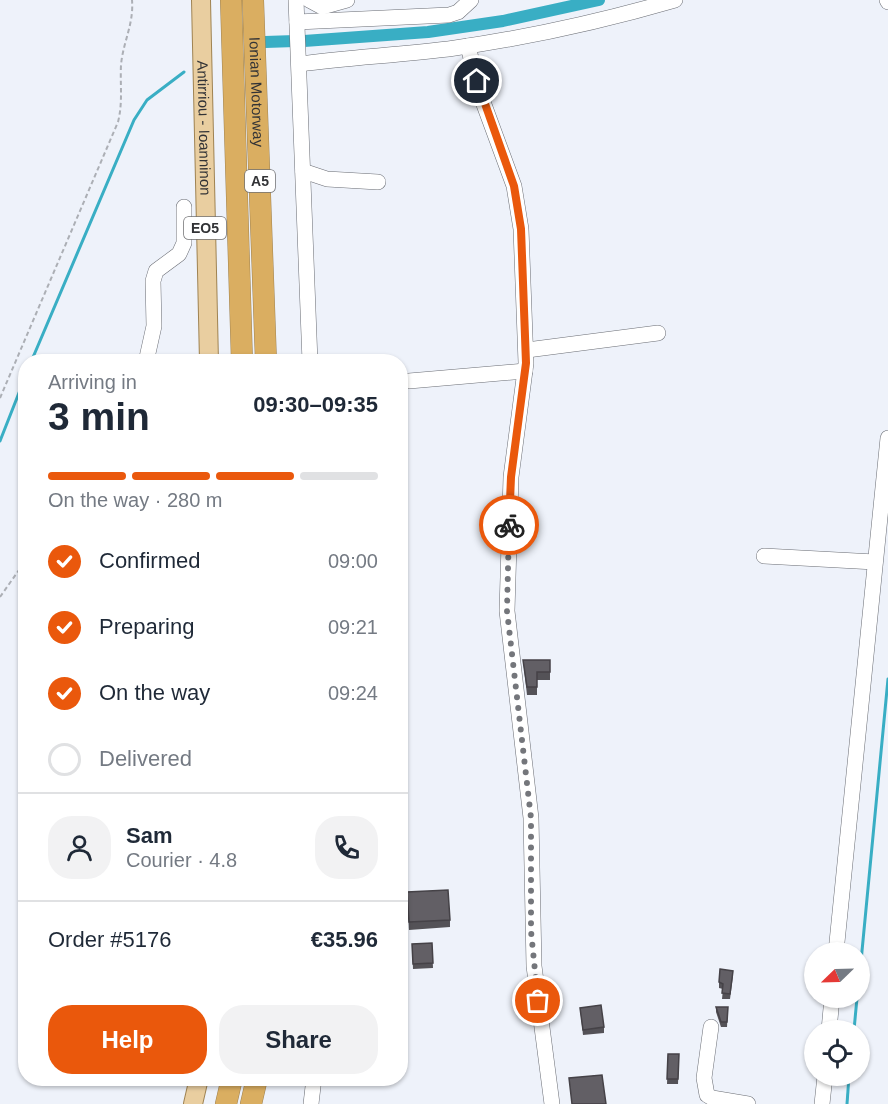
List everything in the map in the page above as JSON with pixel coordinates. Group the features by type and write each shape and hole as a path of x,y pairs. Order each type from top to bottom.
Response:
{"highway":[{"name":"Ionian Motorway","path":"231,0 242,354"},
{"name":"Ionian Motorway","path":"253,0 266,354"},
{"path":"226,1104 230,1086"},
{"path":"251,1104 255,1086"}],"main road":[{"name":"Antirriou - Ioanninon","path":"201,0 209,354"},
{"path":"193,1104 197,1086"}],"street":[{"path":"296,0 310,354"},
{"path":"309,0 322,7 347,0"},
{"path":"297,22 449,15 458,12 471,0"},
{"path":"300,64 468,46 580,25 675,0"},
{"path":"468,46 479,91 511,174 518,203 525,276 527,350 511,477 507,611 531,818 533,956 552,1104"},
{"path":"303,171 327,179 378,182"},
{"path":"148,354 154,326 153,281 156,270 179,254 184,243 184,207"},
{"path":"527,350 658,333"},
{"path":"409,381 525,370"},
{"path":"837,942 888,438"},
{"path":"764,556 875,562"},
{"path":"711,1027 704,1078 707,1095 712,1098 748,1104"},
{"path":"311,1104 313,1086"},
{"path":"822,1104 824,1086"}],"path":[{"path":"19,354 118,122 122,108 121,63 131,30 132,0"},
{"path":"0,399 18,357"},
{"path":"0,597 18,571"}],"building":[{"path":"523,660 550,660 550,672 537,672 537,687 527,687"},
{"path":"448,890 450,920 409,922 408,892"},
{"path":"432,943 433,963 413,964 412,944"},
{"path":"720,969 733,971 730,994 722,993 723,984 719,982"},
{"path":"601,1005 604,1027 583,1030 580,1008"},
{"path":"716,1007 728,1007 727,1022 721,1022"},
{"path":"668,1054 679,1054 678,1079 667,1079"},
{"path":"602,1075 606,1104 572,1104 569,1078"}],"waterway":[{"path":"304,41 428,32 503,21 599,0"},
{"path":"265,42 295,41"},
{"path":"34,354 134,120 147,100 184,72"},
{"path":"0,441 18,395"},
{"path":"863,942 888,679"},
{"path":"855,1020 856,1008"},
{"path":"847,1104 848,1086"}],"way so far":[{"path":"509,525 507,611 531,818 531,931 538,1001"}],"route":[{"path":"477,81 506,158 514,186 521,229 527,322 526,363 511,477 509,525"}]}
